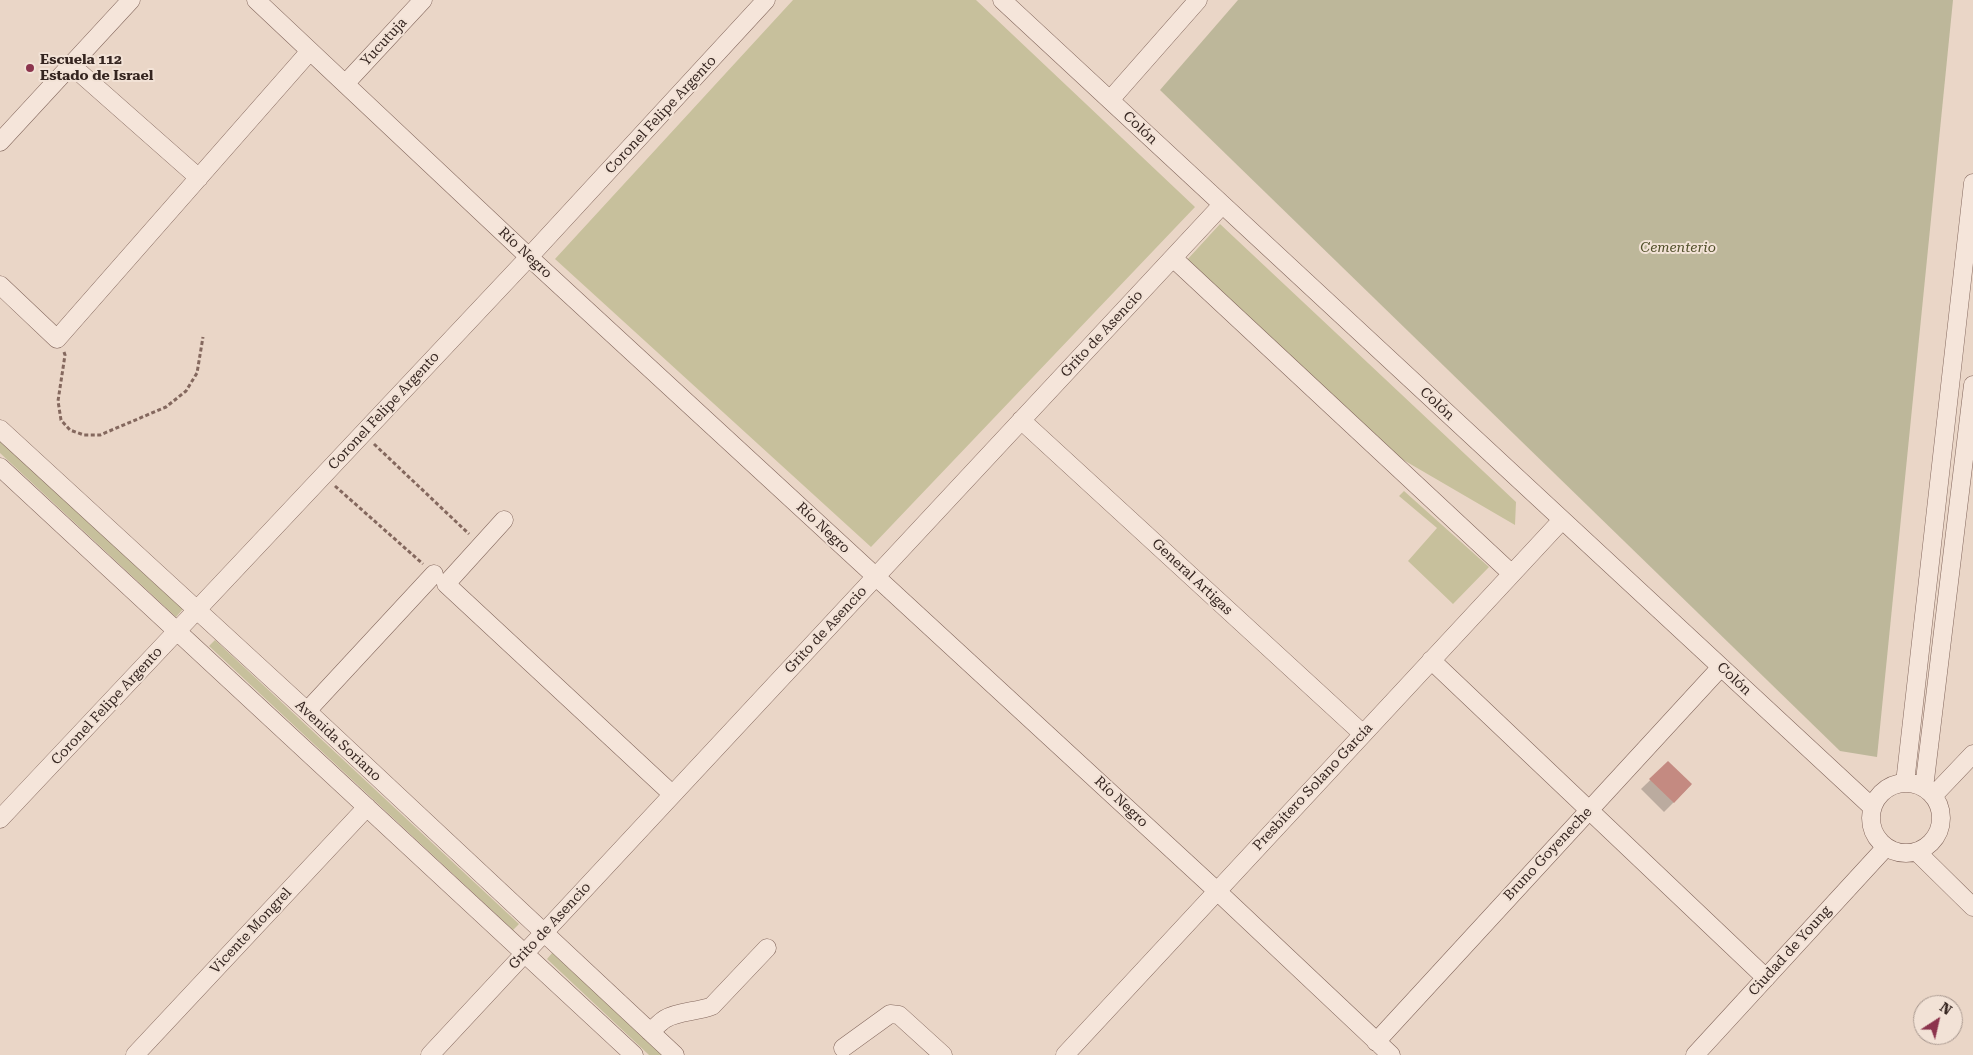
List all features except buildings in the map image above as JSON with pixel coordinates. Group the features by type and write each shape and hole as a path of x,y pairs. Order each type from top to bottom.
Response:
{"street":[{"path":"0,142 131,0"},
{"name":"Río Negro","path":"256,0 529,257 1217,891 1390,1055"},
{"name":"Yucutuja","path":"346,84 423,0"},
{"name":"Coronel Felipe Argento","path":"0,819 529,257 766,0"},
{"name":"Colón","path":"1002,0 1872,807"},
{"path":"1110,100 1198,0"},
{"path":"0,285 57,339 310,51"},
{"path":"71,66 199,178"},
{"path":"1904,783 1965,331 1973,183"},
{"name":"Grito de Asencio","path":"430,1055 1222,205"},
{"path":"1173,258 1512,574"},
{"path":"1929,792 1973,385"},
{"name":"General Artigas","path":"1021,420 1363,734"},
{"name":"Avenida Soriano","path":"0,429 675,1055"},
{"name":"Avenida Soriano","path":"0,467 634,1055"},
{"path":"504,520 446,584 672,794"},
{"name":"Presbítero Solano García","path":"1065,1055 1562,520"},
{"path":"306,711 434,574"},
{"path":"1432,660 1766,978"},
{"name":"Bruno Goyeneche","path":"1376,1042 1721,667"},
{"path":"1929,792 1973,754"},
{"path":"1904,783 1915,784 1929,792 1939,806 1941,817 1939,828 1934,838 1927,846 1917,852 1901,852 1886,847 1872,829 1872,807 1877,798 1894,785 1904,783"},
{"name":"Vicente Mongrel","path":"134,1055 366,807"},
{"name":"Ciudad de Young","path":"1695,1055 1886,847"},
{"path":"1917,852 1973,907"},
{"path":"650,1032 666,1018 701,1011 712,1006 767,948"},
{"path":"843,1048 890,1014 898,1015 943,1055"}],"path":[{"path":"57,339 65,355 58,401 61,420 70,430 84,435 100,435 166,407 186,391 197,373 203,337"},
{"path":"363,433 481,545"},
{"path":"323,475 434,574"}],"shaded area":[{"path":"793,0 976,0 1195,207 871,547 555,259"},
{"path":"1220,224 1516,502 1515,525 1400,458 1186,261"},
{"path":"0,439 183,609 176,617 0,453"},
{"path":"1404,491 1489,567 1453,604 1408,561 1437,528 1399,496"},
{"path":"215,640 519,924 513,930 209,646"},
{"path":"553,952 664,1055 649,1055 547,959"}],"green space":[{"name":"Cementerio","path":"1238,0 1953,0 1877,757 1840,751 1160,90"}],"place":[{"name":"Escuela 112 Estado de Israel","path":"30,68"}]}
